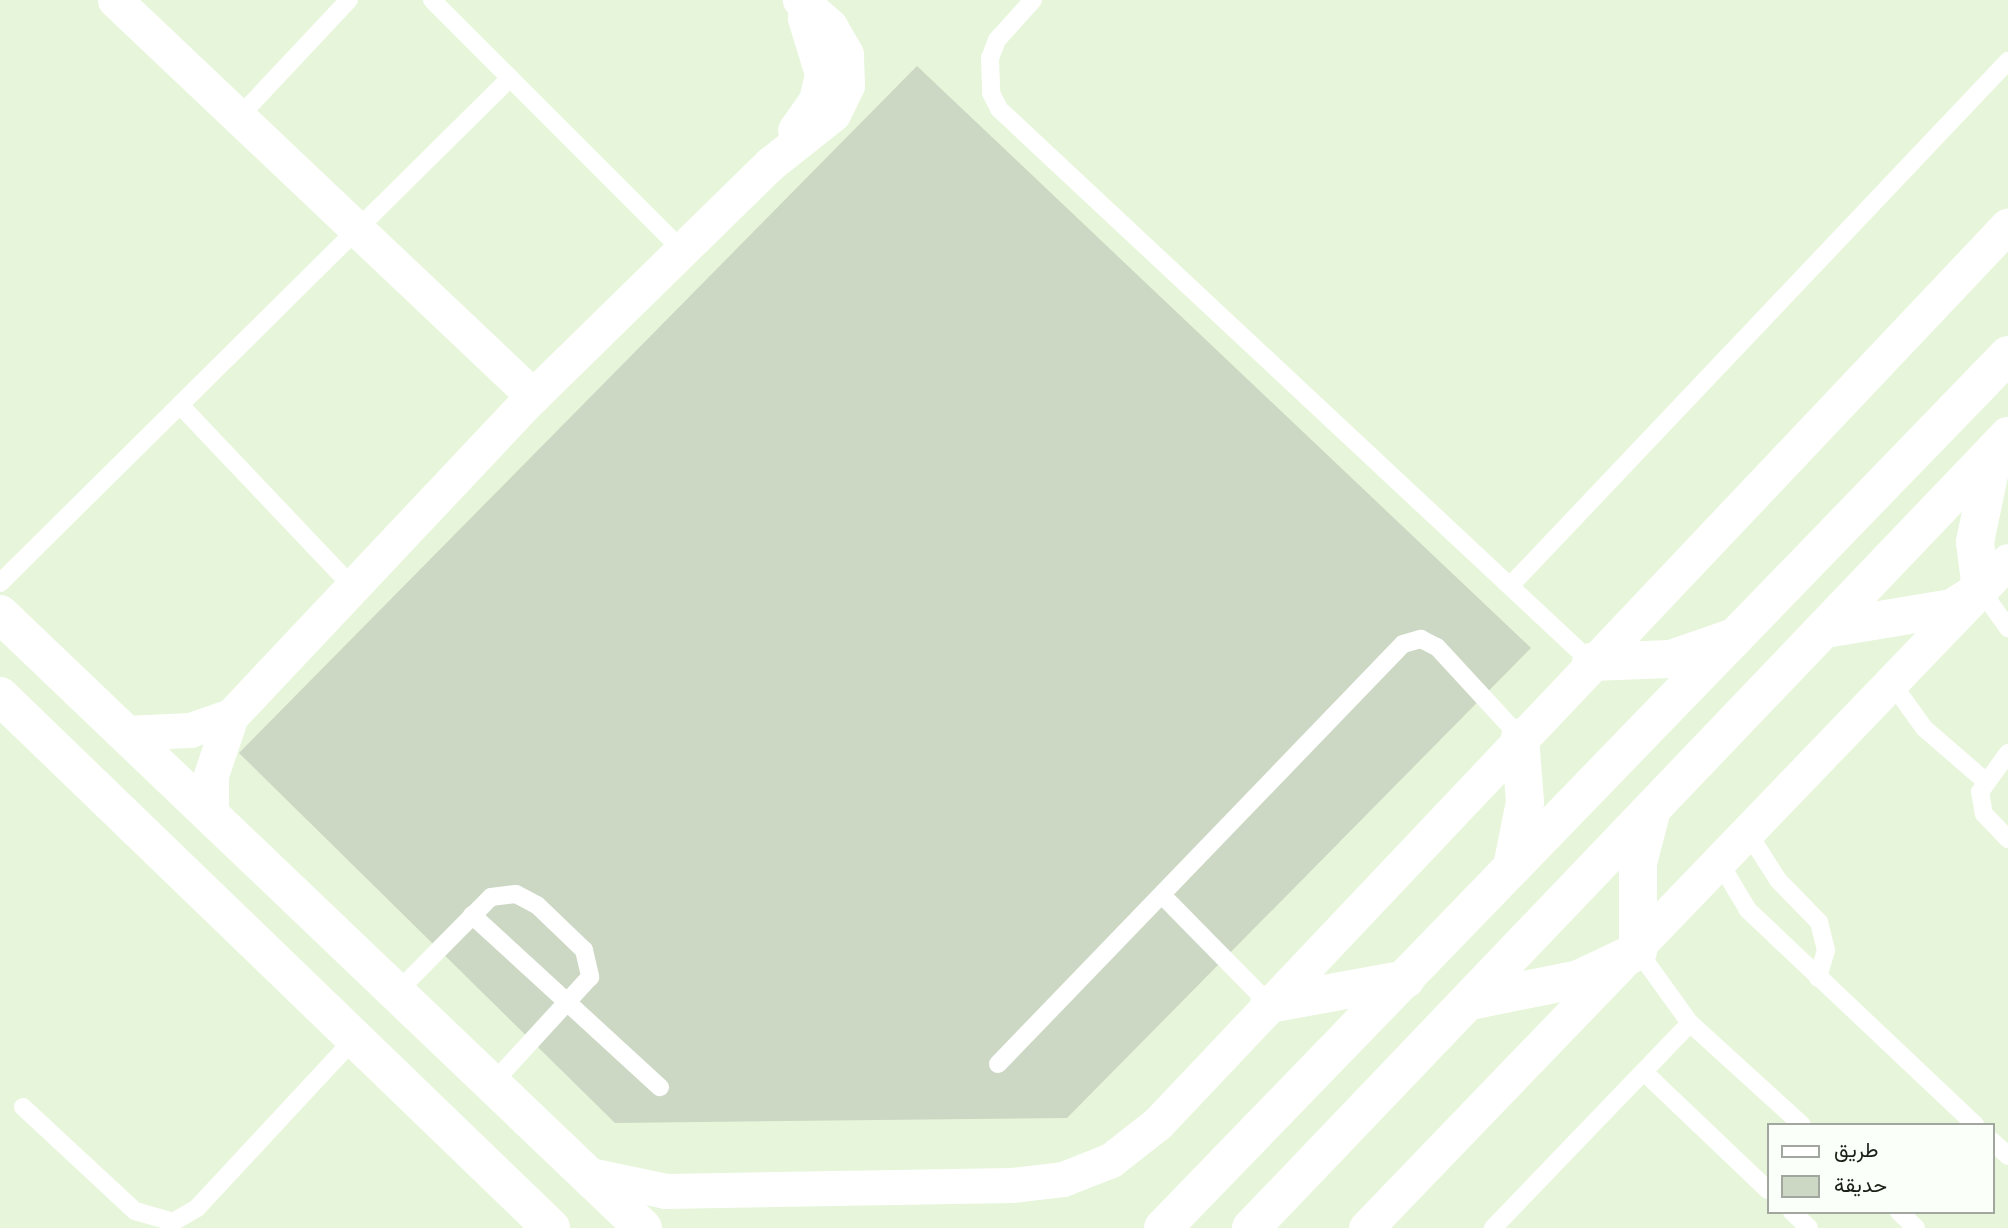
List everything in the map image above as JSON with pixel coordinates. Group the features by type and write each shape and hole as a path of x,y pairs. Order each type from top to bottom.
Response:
{"main road":[{"path":"1163,1228 1746,631 2008,355"},
{"path":"1825,629 1952,608 1981,590 1975,542 2001,443"},
{"path":"1251,1228 2001,443"},
{"path":"0,614 643,1228"},
{"path":"1591,662 1671,659 1746,631"},
{"path":"0,696 550,1228"},
{"path":"1513,867 1525,802 1520,737"},
{"path":"1470,1001 1579,979 1638,951 1639,863 1651,811"},
{"path":"1269,1004 1406,979"}],"street":[{"path":"115,0 533,396"},
{"path":"211,817 211,775 230,716 533,396 770,164 833,114 847,85 839,39 798,0"},
{"path":"586,1174 665,1191 1063,1179 1136,1143 2008,225"},
{"path":"1366,1228 1638,951 2008,561"},
{"path":"125,733 190,730 230,716"}],"lane":[{"path":"238,118 349,0"},
{"path":"432,0 681,249"},
{"path":"1033,0 990,58 991,93 999,109 1591,662"},
{"path":"1510,586 2008,61"},
{"path":"0,583 510,78"},
{"path":"180,405 352,586"},
{"path":"1981,590 2008,628"},
{"path":"998,1064 1403,643 1421,639 1437,647 1520,737"},
{"path":"1891,682 1924,729 1984,780"},
{"path":"2008,753 1984,780 1984,814 2008,839"},
{"path":"1748,833 1778,880 1819,922 1826,950 1818,978"},
{"path":"1720,863 1748,910 1973,1123"},
{"path":"396,993 472,915 503,893 537,905 589,958 590,977 492,1084"},
{"path":"1162,895 1269,1004"},
{"path":"472,915 660,1087"},
{"path":"1638,951 1690,1023 1800,1123"},
{"path":"1493,1228 1690,1023"},
{"path":"23,1107 135,1211 173,1222 197,1208 355,1038"},
{"path":"1644,1072 1766,1187"},
{"path":"1994,1143 2008,1156"},
{"path":"1794,1214 1809,1228"},
{"path":"1901,1214 1916,1228"}],"green space":[{"path":"917,66 1531,648 1067,1118 615,1123 239,753"}]}
